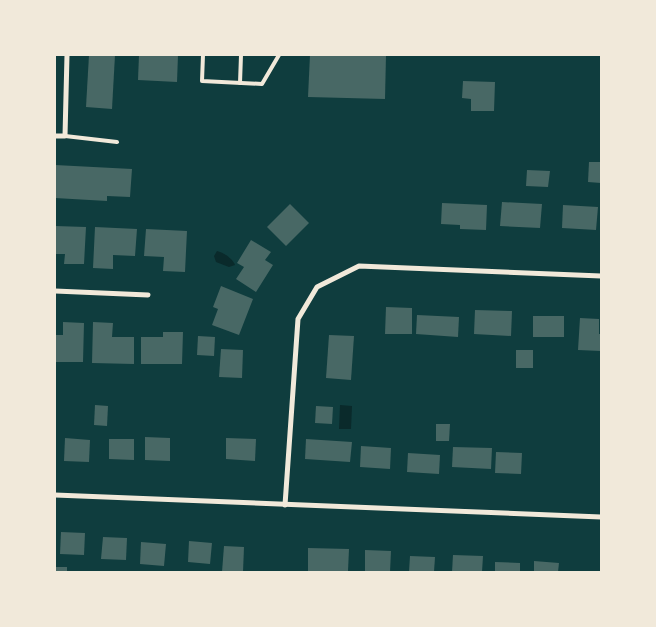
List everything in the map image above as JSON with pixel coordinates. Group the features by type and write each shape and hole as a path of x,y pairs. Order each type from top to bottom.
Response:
{"street":[{"path":"55,136 64,136 67,55"},
{"path":"285,505 298,319 316,287 359,266 601,276"},
{"path":"55,291 148,295"},
{"path":"55,495 601,517"}],"lane":[{"path":"203,55 202,81 262,84 279,55"},
{"path":"240,83 241,55"},
{"path":"64,136 117,142"}],"water":[{"path":"217,251 228,256 235,265 229,267 216,262 214,256"},
{"path":"340,405 352,406 351,429 339,429"}],"building":[{"path":"89,55 115,55 112,109 86,107"},
{"path":"139,55 178,55 177,82 138,80"},
{"path":"310,55 386,55 385,99 308,97"},
{"path":"463,81 495,82 494,111 471,111 471,99 462,98"},
{"path":"589,162 601,162 601,183 588,182"},
{"path":"55,165 132,169 130,197 107,196 107,201 55,198"},
{"path":"527,170 550,171 548,187 526,186"},
{"path":"502,202 542,204 540,228 500,226"},
{"path":"442,203 487,205 486,230 460,229 460,225 441,224"},
{"path":"290,204 309,223 286,246 267,227"},
{"path":"563,205 598,207 596,230 562,228"},
{"path":"55,226 86,227 84,264 64,264 65,254 55,254"},
{"path":"95,227 137,229 135,256 113,255 113,269 93,268"},
{"path":"146,229 187,231 185,272 163,271 164,257 144,256"},
{"path":"251,240 271,252 265,260 273,265 256,292 236,279 244,267 237,263"},
{"path":"221,286 253,299 239,335 212,325 218,309 213,307"},
{"path":"386,307 412,308 412,334 385,334"},
{"path":"475,310 512,311 511,336 474,334"},
{"path":"417,315 459,317 458,337 416,334"},
{"path":"533,316 564,316 564,337 533,337"},
{"path":"580,318 599,319 601,351 578,350"},
{"path":"63,322 84,323 83,362 55,362 55,335 63,335"},
{"path":"93,322 113,323 112,337 134,337 134,364 92,363"},
{"path":"163,332 183,332 182,364 141,364 141,337 163,337"},
{"path":"329,335 354,336 351,380 326,378"},
{"path":"198,336 215,337 214,356 197,355"},
{"path":"221,349 243,350 242,378 219,377"},
{"path":"516,350 533,350 533,368 516,368"},
{"path":"95,405 108,406 107,426 94,425"},
{"path":"316,406 333,407 332,424 315,423"},
{"path":"436,424 450,424 449,441 436,441"},
{"path":"145,437 170,438 170,461 145,460"},
{"path":"65,438 90,440 89,462 64,461"},
{"path":"226,438 256,439 255,461 226,459"},
{"path":"109,439 134,439 134,460 109,459"},
{"path":"306,439 352,442 350,462 305,459"},
{"path":"361,446 391,448 390,469 360,467"},
{"path":"453,447 492,448 491,469 452,467"},
{"path":"496,452 522,453 521,474 495,473"},
{"path":"408,453 440,455 439,474 407,472"},
{"path":"61,532 85,533 84,555 60,554"},
{"path":"103,537 127,538 126,560 101,559"},
{"path":"189,541 212,543 210,564 188,562"},
{"path":"141,542 166,544 164,566 140,564"},
{"path":"224,546 244,547 243,572 222,572"},
{"path":"308,548 349,549 348,571 308,572"},
{"path":"365,550 391,551 390,572 365,572"},
{"path":"453,555 483,556 482,572 452,572"},
{"path":"410,556 435,557 434,572 409,572"},
{"path":"534,561 559,563 558,572 534,572"},
{"path":"495,562 520,563 520,572 495,572"},
{"path":"55,567 67,567 67,572 55,572"}]}
